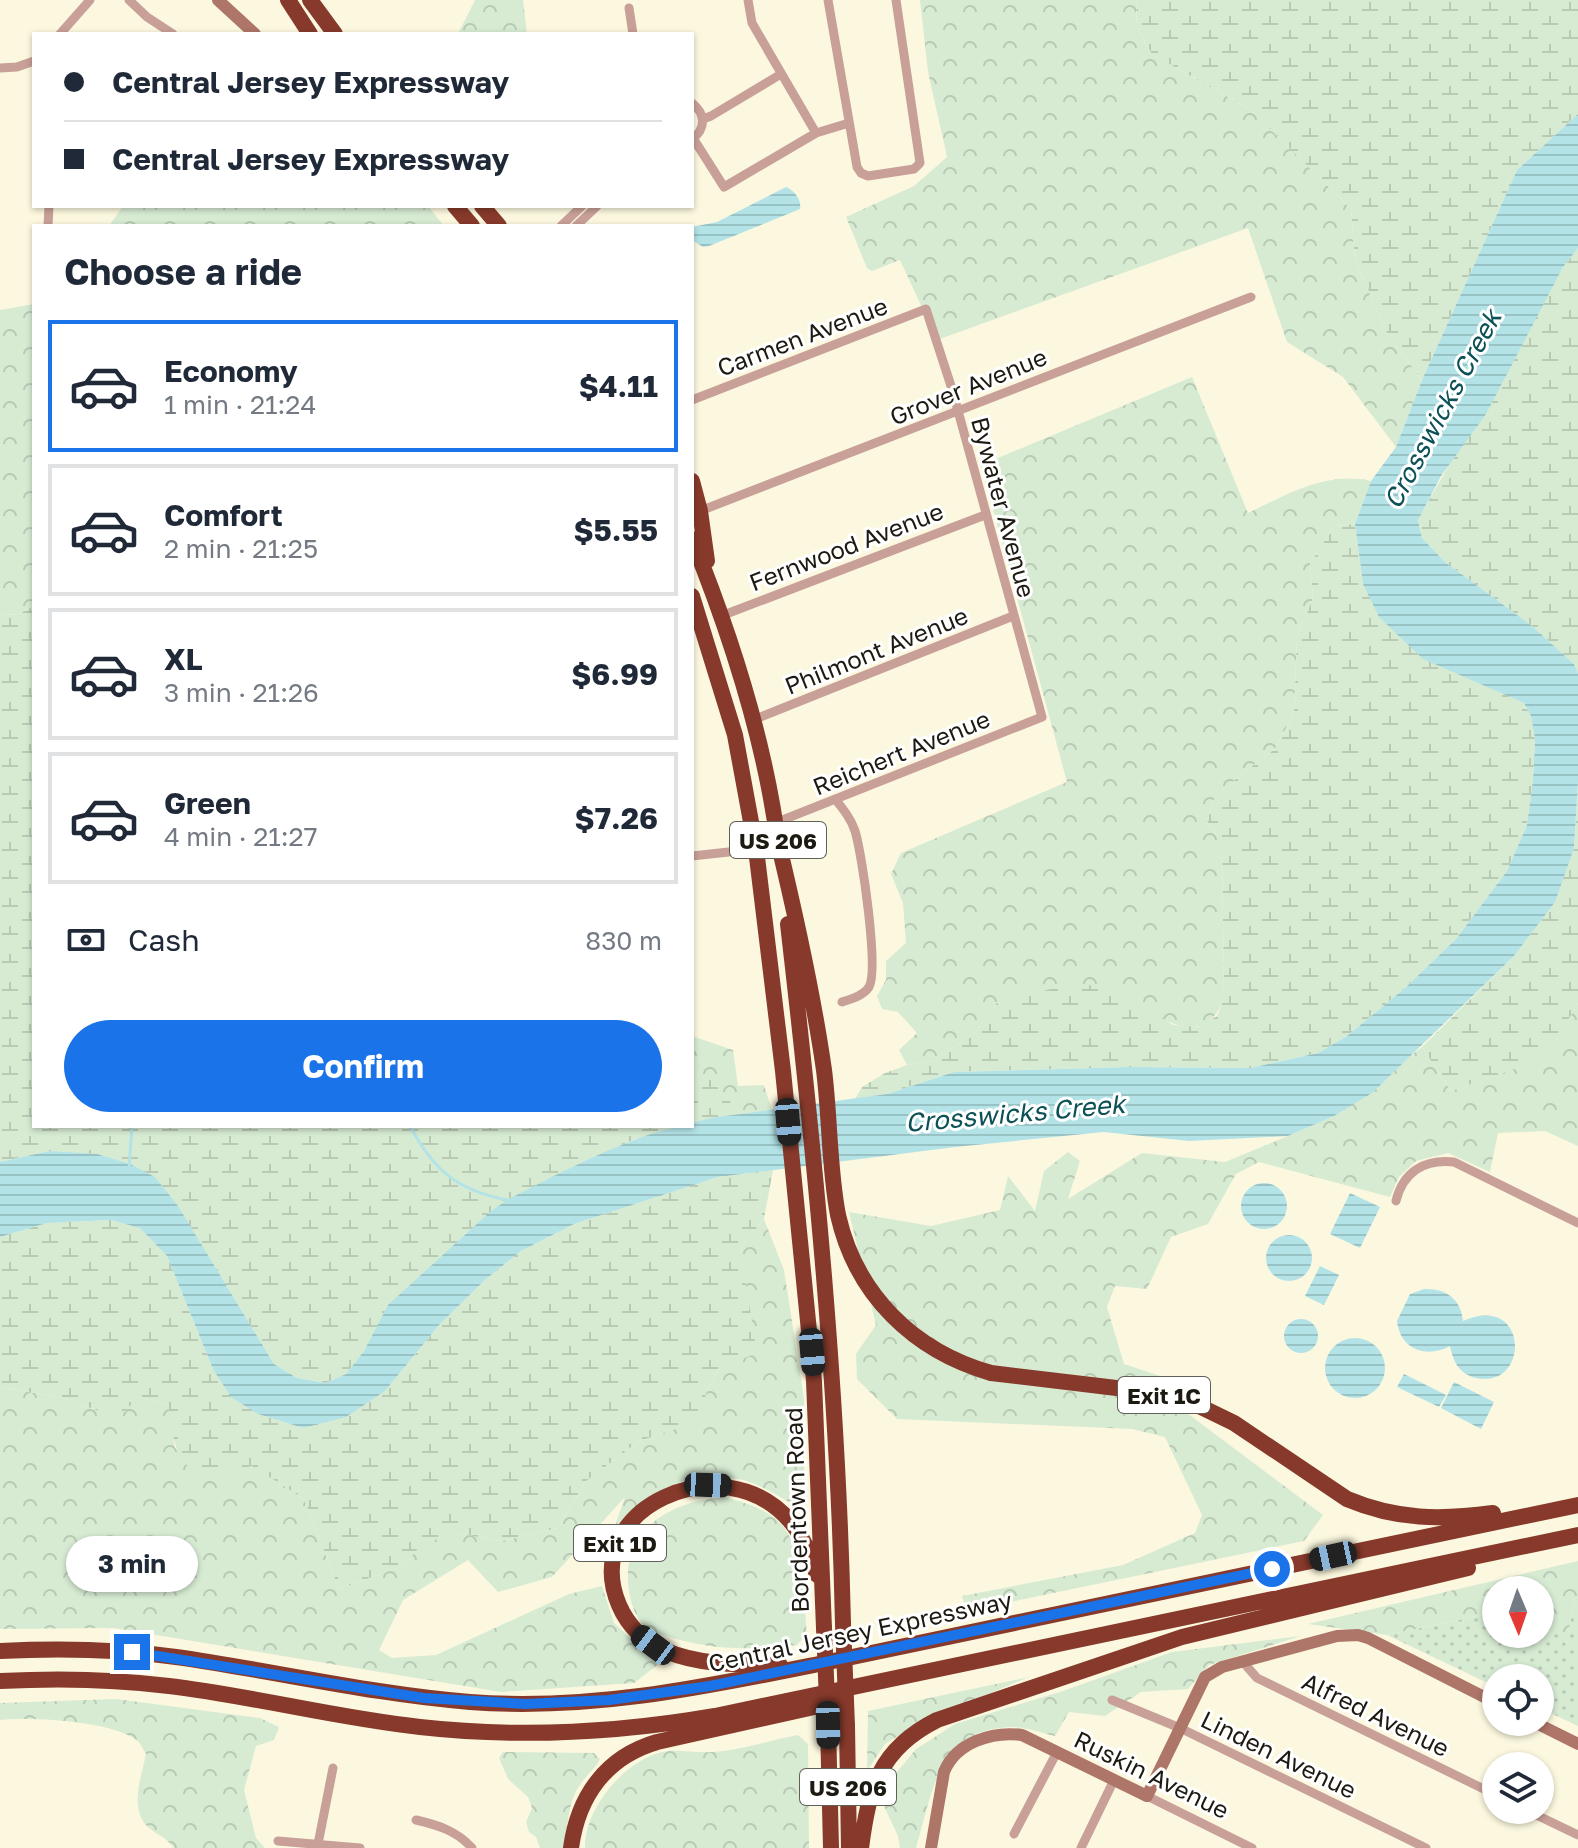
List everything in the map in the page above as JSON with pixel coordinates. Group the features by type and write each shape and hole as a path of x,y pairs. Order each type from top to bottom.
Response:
{"highway":[{"path":"288,0 309,32"},
{"path":"310,0 334,32"},
{"path":"484,208 497,224"},
{"path":"694,488 712,590"},
{"name":"US 206","path":"694,544 721,616 753,720 778,842"},
{"name":"US 206","path":"694,602 731,720 756,849"},
{"name":"Bordentown Road","path":"778,842 805,1071 830,1328 847,1726 849,1848"},
{"name":"Exit 1C","path":"778,842 811,992 824,1070 837,1209 843,1234 855,1264 871,1291 891,1316 915,1337 951,1359 991,1373 1150,1392 1197,1405 1234,1423 1347,1499 1391,1514 1454,1519 1578,1503"},
{"name":"Bordentown Road","path":"756,849 783,1071 814,1381 831,1848"},
{"name":"Exit 1D","path":"814,1665 701,1661 653,1645 640,1636 622,1613 614,1586 614,1560 630,1525 652,1504 692,1487 724,1486 740,1489 767,1501 790,1521 810,1554 822,1591"},
{"name":"Central Jersey Expressway","path":"0,1651 86,1649 132,1652 449,1700 525,1704 598,1701 660,1695 814,1665 1578,1503"},
{"path":"0,1681 85,1679 173,1686 421,1727 525,1733 646,1726 715,1716 1578,1536"},
{"path":"861,1848 871,1791 884,1764 906,1739 937,1720 1182,1637 1429,1579 1578,1536"},
{"path":"571,1848 578,1815 593,1786 615,1762 643,1746 812,1708 1091,1637"},
{"path":"824,1848 830,1821"}],"street":[{"path":"62,32 90,0"},
{"path":"129,0 170,32"},
{"path":"218,0 253,32"},
{"path":"748,0 752,23 816,133"},
{"path":"828,0 857,167 864,175 918,167 920,159 896,0"},
{"path":"629,8 633,32"},
{"path":"0,68 32,62"},
{"path":"703,119 781,74"},
{"path":"694,105 703,119 700,132 694,138"},
{"path":"694,141 724,187 816,133 849,123"},
{"path":"563,224 580,208"},
{"path":"578,224 595,208"},
{"name":"Grover Avenue","path":"700,511 1251,297"},
{"name":"Bywater Avenue","path":"926,309 1042,717"},
{"name":"Carmen Avenue","path":"694,399 926,309"},
{"name":"Fernwood Avenue","path":"721,616 985,515"},
{"name":"Philmont Avenue","path":"753,720 1013,616"},
{"name":"Reichert Avenue","path":"775,823 1042,717"},
{"path":"835,799 847,814 857,839 872,978 868,988 859,996 842,1002"},
{"path":"694,856 756,849"},
{"path":"1396,1201 1404,1179 1412,1171 1432,1162 1454,1162 1578,1223"},
{"path":"1147,1796 1205,1677 1222,1667 1337,1636 1358,1635 1482,1696"},
{"name":"Alfred Avenue","path":"1243,1662 1257,1678 1482,1788"},
{"name":"Linden Avenue","path":"1112,1700 1180,1728 1426,1848"},
{"path":"1554,1732 1578,1744"},
{"name":"Ruskin Avenue","path":"931,1848 944,1772 954,1754 1000,1734 1022,1735 1032,1739 1252,1848"},
{"path":"1014,1834 1057,1752"},
{"path":"318,1844 333,1768"},
{"path":"1081,1848 1114,1780"},
{"path":"416,1820 447,1829 463,1837 472,1848"},
{"path":"1554,1823 1578,1835"},
{"path":"454,1848 463,1837"},
{"path":"278,1841 360,1848"}],"green space":[{"path":"475,0 523,0 527,32 459,32"},
{"path":"920,0 1136,0 1137,27 1152,54 1251,110 1351,209 1355,260 1388,335 1422,380 1396,447 1343,377 1287,342 1248,228 937,340 900,260 872,271 867,268 846,217 914,186 947,157 928,72"},
{"path":"1136,0 1578,0 1578,114 1517,170 1422,380 1388,335 1355,260 1351,209 1251,110 1152,54 1137,27"},
{"path":"122,208 430,208 442,224 110,224"},
{"path":"1578,248 1578,673 1574,664 1532,626 1445,562 1422,538 1418,519 1563,267"},
{"path":"32,304 32,607 19,614 0,615 0,310"},
{"path":"1192,377 1248,513 1323,482 1338,479 1371,481 1355,524 1334,526 1310,564 1313,598 1297,638 1294,713 1275,749 1214,800 1207,821 1222,842 1224,999 1214,1016 1202,1025 1188,1027 1157,1016 1113,987 997,1003 974,1033 935,1061 907,1065 899,1050 917,1033 898,1012 882,1009 877,996 886,980 886,961 906,943 903,903 891,874 901,853 1067,782 981,465"},
{"path":"1355,524 1363,584 1423,658 1524,703 1531,716 1535,739 1527,825 1507,871 1456,939 1405,988 1347,1036 1318,1053 1250,1068 1129,1067 954,1072 887,1094 855,1099 862,1087 885,1073 907,1065 935,1061 974,1033 997,1003 1070,984 1113,987 1173,1025 1198,1027 1217,1016 1224,999 1222,842 1207,821 1214,800 1275,749 1294,713 1297,638 1313,598 1310,564 1334,526"},
{"path":"32,607 32,1128 676,1128 633,1140 507,1200 389,1305 364,1351 346,1374 326,1383 297,1378 274,1364 178,1207 155,1177 49,1151 0,1162 0,615 19,614"},
{"path":"1578,782 1578,1003 1546,1058 1451,1091 1422,1047 1513,957 1574,848"},
{"path":"1578,1003 1578,1146 1545,1131 1498,1133 1490,1172 1448,1153 1416,1161 1399,1177 1390,1197 1259,1162 1236,1174 1208,1224 1171,1237 1147,1289 1115,1286 1107,1307 1124,1364 1172,1380 1183,1410 1323,1515 1304,1541 967,1611 962,1596 1123,1565 1195,1533 1202,1515 1165,1437 1132,1429 897,1419 857,1379 856,1354 876,1325 849,1212 931,1226 1000,1210 1008,1176 1035,1211 1044,1171 1068,1152 1080,1161 1068,1199 1142,1153 1225,1162 1334,1116 1422,1047 1451,1091 1545,1058"},
{"path":"694,1037 733,1050 738,1086 764,1085 772,1110 741,1114 706,1075 694,1076"},
{"path":"706,1074 741,1114 694,1123 694,1076"},
{"path":"773,1170 764,1219 740,1248 757,1353 719,1369 707,1390 697,1422 639,1441 585,1482 558,1528 501,1541 462,1534 423,1542 405,1565 339,1589 304,1499 252,1466 213,1475 191,1469 178,1451 168,1406 136,1396 126,1412 99,1411 63,1398 0,1387 0,1237 47,1223 111,1220 140,1227 167,1256 213,1369 258,1414 303,1428 385,1391 439,1325 486,1279 521,1251 574,1224 718,1177"},
{"path":"764,1219 784,1270 804,1399 804,1510 751,1482 720,1477 700,1478 664,1489 649,1500 634,1513 608,1546 625,1497 552,1577 498,1592 468,1560 403,1600 379,1650 392,1658 436,1655 569,1594 602,1586 614,1623 659,1664 634,1683 501,1692 114,1628 0,1629 0,1387 63,1398 99,1411 136,1396 168,1406 175,1448 212,1475 252,1465 304,1499 339,1589 405,1565 422,1542 462,1534 501,1541 558,1528 585,1482 639,1441 696,1422 707,1390 719,1369 756,1352 740,1248"},
{"path":"724,1497 768,1514 788,1534 801,1576 807,1634 797,1645 714,1647 649,1630 637,1616 630,1596 628,1570 632,1551 641,1536 668,1512"},
{"path":"1578,1561 1578,1597 1575,1598 1566,1645 1554,1623 1554,1576 1514,1576"},
{"path":"1482,1583 1482,1615 1387,1635 1308,1624"},
{"path":"1578,1597 1578,1726 1554,1715 1554,1664 1482,1664 1482,1680 1387,1635 1482,1615 1482,1648 1554,1648 1554,1622 1566,1644 1575,1598"},
{"path":"1301,1636 1209,1665 1188,1689 1141,1692 1105,1716 1069,1712 1055,1736 1012,1727 987,1730 968,1739 943,1766 934,1785 916,1848 900,1848 898,1836 883,1804 888,1783 916,1749 955,1724 1063,1691 1172,1652"},
{"path":"1029,1677 924,1721 885,1744 867,1771 868,1711"},
{"path":"116,1699 260,1718 279,1727 274,1740 256,1746 244,1790 256,1838 265,1848 174,1848 148,1827 138,1808 146,1754 137,1740 123,1733 89,1724 0,1720 0,1703"},
{"path":"798,1735 808,1744 809,1848 585,1848 592,1817 600,1801 611,1786 638,1762 669,1751 724,1751"},
{"path":"503,1752 594,1753 600,1759 582,1781 573,1799 565,1848 540,1848 536,1837 529,1832 526,1822 532,1808 528,1797 508,1779 499,1758"}],"water":[{"path":"1578,114 1578,248 1563,267 1486,414 1441,476 1418,520 1422,538 1445,562 1532,626 1574,664 1578,673 1578,782 1574,848 1555,902 1513,957 1372,1093 1334,1116 1288,1136 1189,1141 1104,1132 718,1177 574,1224 521,1251 486,1279 439,1325 385,1391 346,1417 303,1428 258,1414 231,1397 213,1369 167,1256 140,1228 111,1220 47,1223 0,1237 0,1162 49,1151 97,1154 130,1164 155,1177 178,1206 274,1364 297,1378 326,1383 346,1374 364,1351 388,1305 490,1212 507,1200 573,1167 650,1134 673,1128 694,1128 694,1122 711,1118 887,1094 954,1072 1129,1067 1250,1068 1318,1053 1347,1036 1405,988 1456,939 1507,871 1527,825 1535,739 1531,716 1524,703 1423,659 1379,617 1363,584 1355,524 1371,481 1396,447 1422,380 1517,170"},
{"path":"786,187 800,202 800,209 709,246 703,247 694,241 694,227 717,222"},
{"path":"1264,1183 1280,1190 1287,1206 1280,1222 1264,1229 1248,1222 1241,1206 1248,1190"},
{"path":"1350,1193 1380,1207 1360,1248 1330,1234"},
{"path":"1289,1235 1305,1242 1312,1258 1305,1274 1289,1281 1273,1274 1266,1258 1273,1242"},
{"path":"1320,1266 1339,1275 1324,1305 1305,1296"},
{"path":"1424,1289 1439,1290 1451,1296 1462,1313 1463,1321 1485,1316 1501,1319 1511,1329 1515,1343 1513,1358 1506,1370 1494,1378 1476,1378 1458,1366 1450,1346 1432,1352 1409,1345 1399,1331 1397,1321 1410,1294"},
{"path":"1301,1319 1313,1324 1318,1336 1313,1348 1301,1353 1289,1348 1284,1336 1289,1324"},
{"path":"1355,1338 1376,1347 1385,1368 1376,1389 1355,1398 1334,1389 1325,1368 1334,1347"},
{"path":"1404,1374 1446,1395 1439,1407 1397,1387"},
{"path":"1454,1382 1494,1402 1481,1429 1441,1408"}],"waterway":[{"name":"Crosswicks Creek","path":"129,1168 132,1128"},
{"name":"Crosswicks Creek","path":"411,1128 428,1155 449,1176 474,1191 507,1200"}],"route":[{"path":"132,1652 424,1698 525,1704 609,1700 710,1686 1272,1569"}]}
